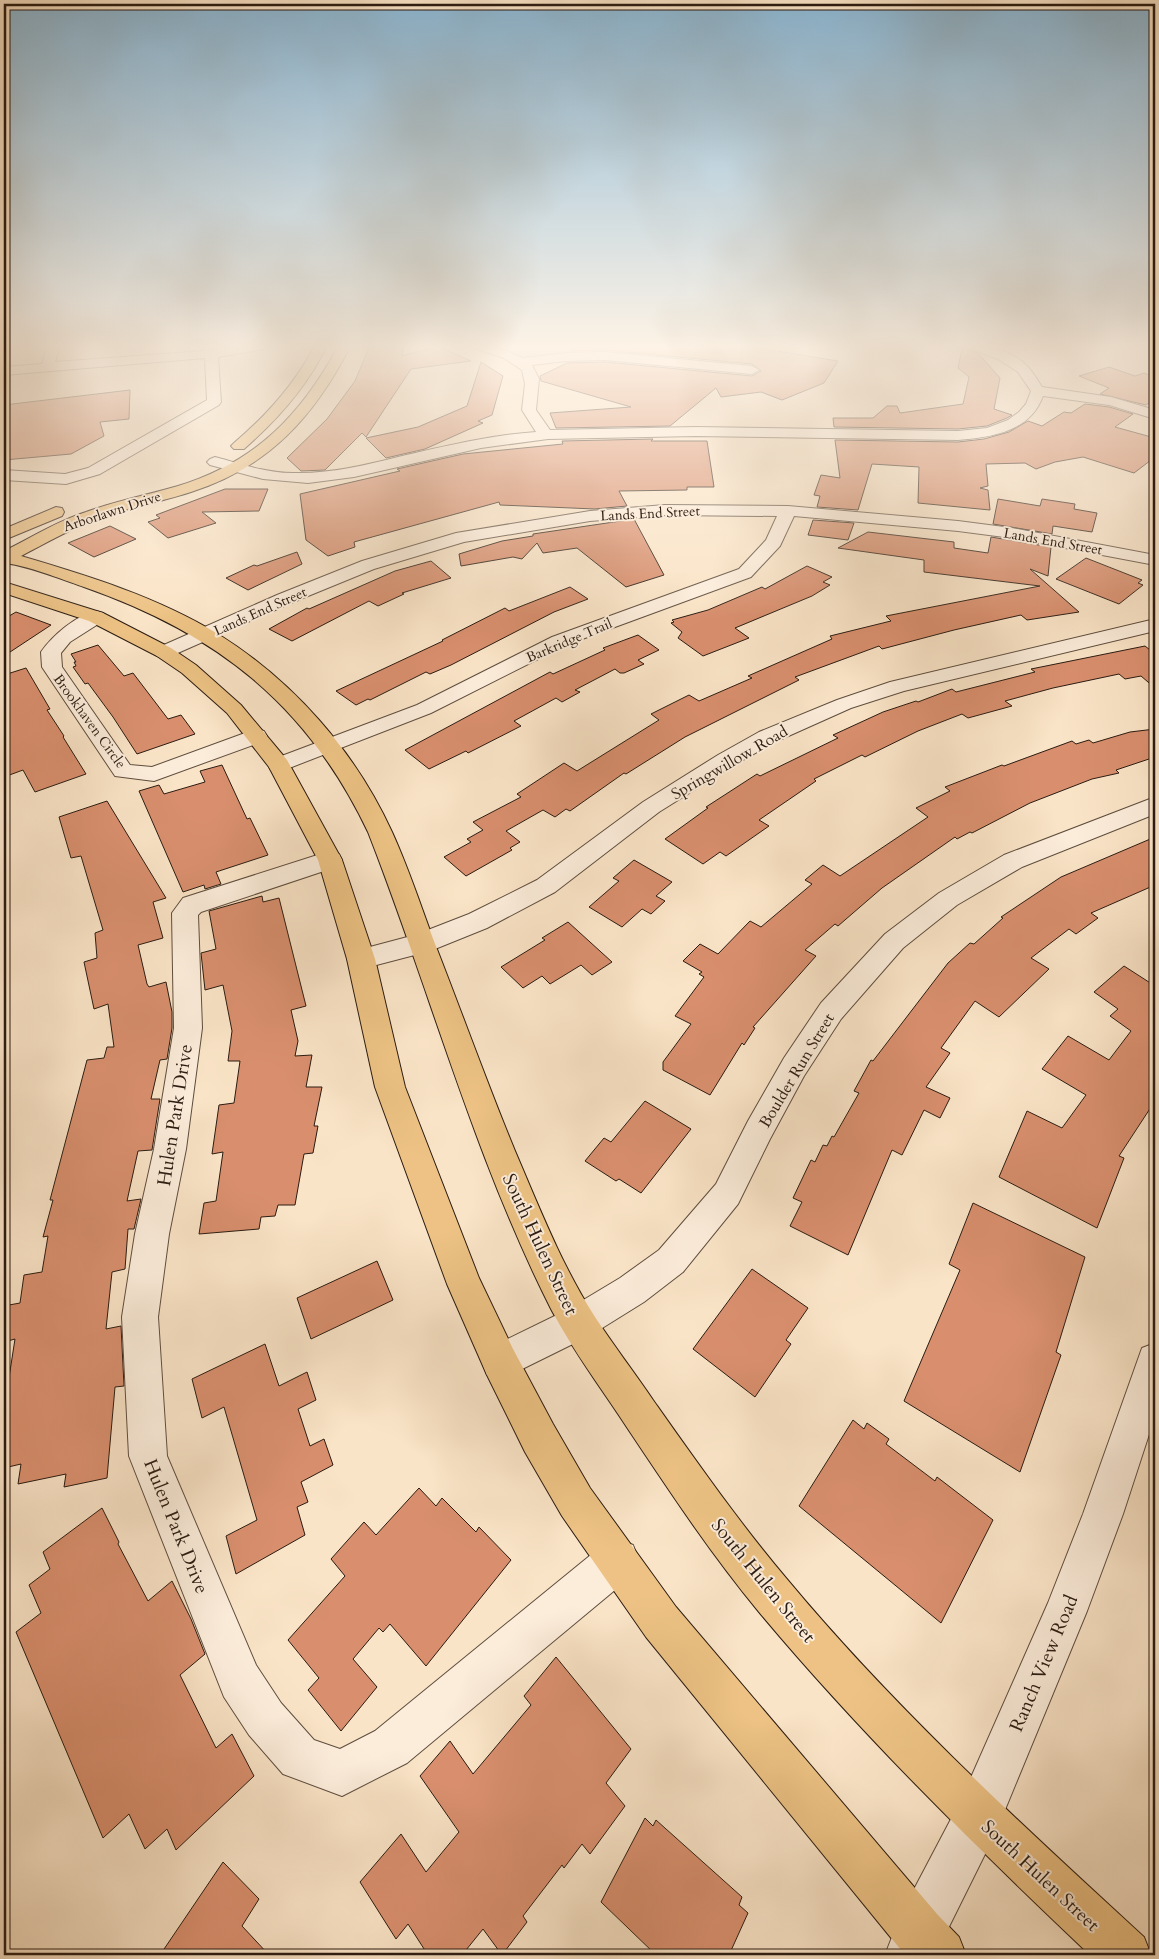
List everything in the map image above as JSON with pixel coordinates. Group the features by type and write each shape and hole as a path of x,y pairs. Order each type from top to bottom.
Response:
{"main road":[{"path":"197,469 215,462 250,436"},
{"name":"Arborlawn Drive","path":"4,558 45,535 90,516 189,486 236,468 262,452 278,436"},
{"name":"Arborlawn Drive","path":"4,535 42,516 154,482"},
{"name":"South Hulen Street","path":"4,558 81,578 165,612 232,653 271,683 294,705 328,747 353,782 379,831 491,1132 537,1241 578,1322 727,1538 790,1616 875,1710 978,1817 1126,1955"},
{"path":"4,587 96,617 164,652 189,669 234,709 279,765 330,860 361,959 390,1087 464,1284 500,1362 539,1438 576,1502 673,1636 923,1948"}],"street":[{"path":"4,475 66,479 94,471 154,436"},
{"path":"215,462 251,472 292,478 342,475 417,457 538,436"},
{"path":"925,436 956,436"},
{"name":"Lands End Street","path":"164,652 205,636 284,599 368,565 462,537 590,516 665,510 788,511 958,526 1012,533 1155,560"},
{"name":"Barkridge Trail","path":"279,765 424,709 558,642 745,573 774,542 788,511"},
{"name":"Brookhaven Circle","path":"96,617 62,638 52,652 52,667 124,771 136,774 154,774 256,736"},
{"name":"Springwillow Road","path":"361,959 421,944 478,921 546,886 652,807 767,737 844,704 897,686 1155,625"},
{"name":"Boulder Run Street","path":"500,1362 578,1322 632,1290 671,1262 727,1194 759,1130 794,1067 830,1011 894,941 948,899 1013,861 1155,805"},
{"name":"Hulen Park Drive","path":"330,860 192,905 185,913 188,1028 170,1149 152,1234 140,1317 148,1456 151,1465 240,1680 265,1719 299,1758 342,1773 391,1747 618,1560"},
{"name":"Ranch View Road","path":"923,1948 1066,1611 1103,1514 1155,1362"}],"building":[{"path":"4,436 103,436 71,454 4,460"},
{"path":"309,436 359,436 325,470 301,471 287,458"},
{"path":"453,436 425,449 386,458 366,438"},
{"path":"993,436 1149,436 1155,438 1155,457 1134,473 1083,457 1055,462 1036,469 1025,463 986,464 988,486 980,488 988,490 990,510 918,503 919,467 872,464 858,510 817,507 820,496 814,495 821,475 840,478 835,440 958,442"},
{"path":"653,439 651,441 707,441 714,487 687,487 687,490 619,491 627,506 595,509 500,505 499,502 354,542 355,547 328,556 306,540 300,494 463,454 563,444 562,441"},
{"path":"225,489 268,489 259,511 202,512 216,523 168,538 148,522 160,518 156,515"},
{"path":"998,499 1040,506 1042,499 1075,504 1074,509 1097,513 1092,532 1053,526 1052,534 993,524"},
{"path":"634,519 664,575 626,587 577,548 543,553 537,543 522,559 513,557 461,566 459,554 502,541 533,536 533,534"},
{"path":"813,520 854,523 848,540 808,535"},
{"path":"110,526 136,539 94,557 68,543"},
{"path":"868,532 954,542 954,548 988,553 991,537 1051,547 1048,576 1030,569 1079,612 1027,620 1021,615 882,649 879,646 795,677 799,680 685,737 626,774 624,773 570,811 566,809 555,817 543,810 506,831 520,842 510,848 512,850 466,876 444,857 471,842 467,839 483,830 473,822 521,797 517,794 564,763 577,771 659,720 651,714 689,695 699,701 752,678 748,676 832,639 830,636 891,621 886,616 1040,586 924,572 924,560 838,548"},
{"path":"297,552 302,564 248,590 226,578 254,565 257,566"},
{"path":"1086,558 1142,580 1138,583 1143,585 1119,604 1056,579"},
{"path":"431,561 451,578 402,593 404,594 378,606 369,601 292,641 269,629 307,608 309,609 395,571"},
{"path":"807,566 832,577 823,582 830,585 812,596 735,628 749,638 703,656 678,638 682,632 671,623 674,622 672,620 708,610 762,587 765,589"},
{"path":"570,587 588,599 554,612 451,665 430,674 426,672 356,705 336,691 443,641 505,608 509,611"},
{"path":"16,612 51,625 4,656 4,619"},
{"path":"638,635 659,650 638,660 644,664 624,673 620,673 615,669 575,690 580,692 562,702 556,698 514,721 521,726 468,753 466,751 429,769 405,750 550,672 553,674 605,650 603,648"},
{"path":"98,645 124,676 133,673 168,719 181,715 195,734 137,754 88,683 85,684 73,667 76,666 74,662 76,662 71,654"},
{"path":"1145,646 1155,654 1155,688 1141,676 1125,679 1119,674 1053,688 1005,701 1012,706 968,718 962,714 918,731 865,757 862,755 814,779 816,781 759,820 769,826 726,856 720,852 703,864 665,839 708,808 706,807 757,774 760,776 838,738 833,735 883,712 916,701 918,702 952,689 956,692 1035,672 1031,669"},
{"path":"26,668 50,709 47,710 86,774 35,792 23,770 4,777 4,675"},
{"path":"1155,729 1155,757 1116,770 1119,773 1092,779 1030,803 972,833 970,832 957,839 955,837 882,888 838,926 835,924 805,950 816,956 753,1027 755,1028 744,1045 742,1043 710,1095 663,1070 663,1062 691,1024 675,1016 704,977 699,974 702,972 683,961 700,944 718,954 750,921 761,927 812,884 805,880 823,865 840,876 928,817 916,808 950,791 945,787 1072,741 1076,744 1089,740 1093,743 1130,732"},
{"path":"222,765 247,819 250,818 268,855 216,872 221,884 205,889 204,885 183,892 139,791 159,785 164,794 205,782 200,771"},
{"path":"107,801 166,898 153,902 163,938 138,945 149,987 166,982 172,1012 172,1028 167,1059 160,1060 151,1099 160,1099 152,1150 138,1151 127,1201 141,1199 134,1229 128,1229 125,1269 112,1272 106,1329 121,1326 124,1386 115,1387 107,1478 64,1487 66,1474 18,1484 21,1464 4,1468 4,1398 6,1397 15,1339 4,1342 9,1305 20,1303 24,1275 42,1272 48,1236 43,1237 53,1200 50,1200 87,1060 104,1058 107,1047 114,1047 108,1004 94,1009 84,962 97,958 95,933 103,930 81,856 71,858 59,817"},
{"path":"1155,837 1155,885 1091,913 1098,918 1076,934 1069,929 1031,958 1049,969 999,1017 975,1001 941,1048 950,1053 926,1087 950,1098 940,1118 924,1110 902,1155 892,1150 848,1255 790,1226 802,1202 793,1198 811,1160 815,1162 823,1145 827,1146 832,1136 834,1137 859,1093 854,1091 871,1060 873,1061 948,963 970,943 974,944 1003,918 1001,917 1061,877"},
{"path":"634,860 672,882 656,896 665,901 651,914 642,909 622,927 589,907 619,881 613,878"},
{"path":"262,896 263,902 279,898 306,1006 291,1010 298,1041 295,1056 312,1055 306,1087 322,1087 314,1126 318,1126 313,1153 304,1154 295,1205 278,1205 275,1216 261,1217 259,1229 199,1234 204,1203 216,1201 223,1152 212,1154 219,1105 234,1103 240,1061 228,1061 232,1031 223,985 205,990 201,953 216,949 209,911"},
{"path":"568,922 612,962 592,975 581,965 550,984 542,976 523,988 501,967 545,940 542,938"},
{"path":"1124,966 1155,986 1155,1101 1119,1156 1124,1158 1097,1228 999,1177 1027,1111 1062,1128 1086,1095 1042,1069 1068,1036 1109,1060 1131,1031 1110,1016 1118,1009 1094,992"},
{"path":"645,1101 691,1129 641,1193 619,1179 616,1181 585,1161 604,1138 611,1142"},
{"path":"973,1203 1085,1257 1056,1352 1061,1355 1020,1472 904,1401 960,1270 949,1264"},
{"path":"377,1261 393,1300 311,1339 297,1298"},
{"path":"752,1269 808,1308 786,1340 791,1344 755,1397 693,1349"},
{"path":"265,1344 279,1386 307,1372 316,1400 298,1409 310,1446 324,1439 333,1465 301,1482 308,1502 297,1507 305,1535 236,1574 226,1536 257,1520 224,1407 202,1418 192,1379"},
{"path":"853,1420 864,1429 867,1423 889,1439 886,1444 935,1481 937,1477 993,1520 941,1623 799,1506"},
{"path":"419,1488 436,1506 442,1498 476,1532 479,1527 511,1560 426,1666 390,1624 383,1632 379,1628 353,1659 377,1687 341,1731 308,1690 319,1678 288,1640 345,1576 331,1559 364,1522 376,1535"},
{"path":"102,1508 119,1542 118,1544 148,1601 172,1581 191,1619 205,1654 180,1675 216,1748 232,1734 254,1776 176,1850 167,1829 145,1849 129,1814 103,1838 16,1632 41,1613 29,1585 50,1569 43,1552"},
{"path":"556,1657 631,1749 606,1783 625,1806 590,1854 582,1844 564,1868 562,1865 523,1916 527,1922 502,1955 483,1929 462,1955 428,1955 408,1924 396,1939 360,1882 401,1834 426,1872 459,1832 420,1776 450,1741 473,1774 531,1705 524,1696"},
{"path":"645,1818 653,1826 656,1820 742,1897 739,1905 748,1913 729,1955 656,1955 601,1902"},
{"path":"223,1862 259,1899 242,1926 269,1955 160,1955"}]}
